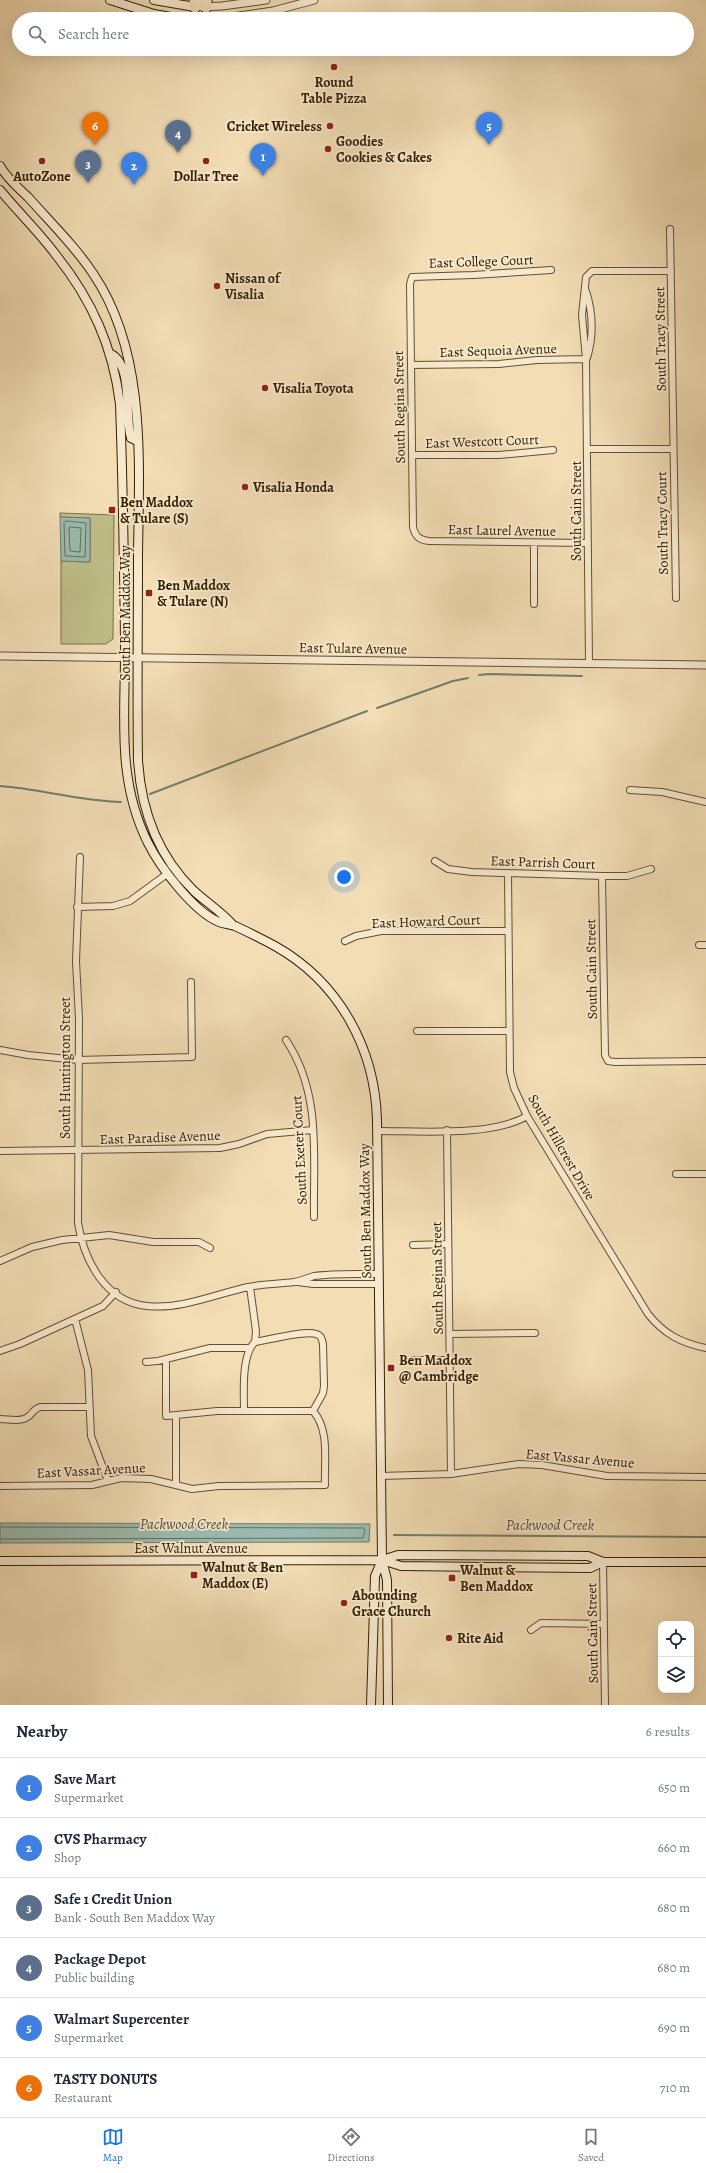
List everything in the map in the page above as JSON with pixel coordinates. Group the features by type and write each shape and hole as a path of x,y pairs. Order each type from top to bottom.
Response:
{"main road":[{"path":"110,0 146,12"},
{"path":"154,0 195,3"},
{"name":"South Ben Maddox Way","path":"0,166 94,275 112,308 122,335 132,376 137,441 139,658 138,760 141,794 146,815 161,847 176,871 195,892 223,913 233,925"},
{"name":"South Ben Maddox Way","path":"0,190 56,254 82,290 92,309 111,354 120,404 124,658 123,753 128,785 142,831 167,874 185,894 205,912 218,922 233,925 274,945 300,962 325,985 342,1007 360,1039 370,1066 375,1092 377,1131 380,1476 382,1560 388,1580 388,1705"},
{"path":"111,354 121,363 127,393 131,438 137,441"},
{"name":"East Walnut Avenue","path":"0,1561 382,1560 398,1555 474,1555 588,1556 603,1562 706,1562"},
{"name":"South Ben Maddox Way","path":"371,1705 375,1576 382,1560"},
{"name":"East Walnut Avenue","path":"382,1560 401,1566 473,1568 590,1568 603,1562"}],"street":[{"path":"195,3 206,4 266,0"},
{"path":"266,12 314,0"},
{"name":"South Tracy Street","path":"670,229 673,448"},
{"name":"East College Court","path":"412,277 551,270"},
{"name":"South Cain Street","path":"589,663 586,360 582,315 588,273 597,271 671,270"},
{"name":"South Regina Street","path":"412,277 410,284 413,527 416,536"},
{"name":"South Cain Street","path":"586,290 590,304 592,321 592,338 586,360"},
{"name":"East Sequoia Avenue","path":"411,365 499,364 538,360 586,360"},
{"path":"587,448 673,448"},
{"name":"South Tracy Court","path":"673,448 676,598"},
{"name":"East Westcott Court","path":"412,455 499,455 552,450"},
{"name":"East Laurel Avenue","path":"416,536 420,540 428,541 588,543"},
{"path":"534,543 534,604"},
{"name":"East Tulare Avenue","path":"0,656 706,665"},
{"path":"630,790 662,792 706,802"},
{"name":"South Huntington Street","path":"80,857 77,908 78,1223 80,1238 97,1276 116,1292"},
{"name":"East Parrish Court","path":"435,861 448,869 508,873 627,876 651,869"},
{"name":"South Hillcrest Drive","path":"508,873 510,1072 514,1088 527,1116 648,1314 659,1328 670,1336 688,1344 706,1348"},
{"path":"77,908 113,906 130,901 167,874"},
{"name":"South Cain Street","path":"602,876 605,1055 608,1061 706,1061"},
{"name":"East Howard Court","path":"345,941 356,936 381,931 508,931"},
{"path":"699,945 706,945"},
{"path":"0,1050 28,1055 78,1060 192,1057 191,982"},
{"path":"417,1031 509,1031"},
{"name":"South Exeter Court","path":"286,1040 297,1056 311,1095 314,1217"},
{"path":"377,1131 490,1129 516,1123 527,1116"},
{"name":"East Paradise Avenue","path":"0,1152 220,1148 239,1144 267,1134 313,1130"},
{"name":"South Regina Street","path":"447,1130 451,1474"},
{"path":"676,1174 706,1174"},
{"path":"0,1261 32,1247 80,1238 109,1235 153,1242 199,1242 210,1248"},
{"path":"413,1245 448,1244"},
{"path":"0,1351 20,1344 103,1306 116,1292 134,1303 147,1306 160,1306 173,1305 250,1287 295,1282 324,1275 378,1274"},
{"path":"295,1282 313,1284 378,1284"},
{"path":"250,1287 256,1331 255,1342"},
{"path":"75,1319 88,1370 91,1436 108,1481"},
{"path":"450,1334 535,1333"},
{"path":"166,1359 166,1416 244,1411 313,1411 323,1393 324,1386 323,1344 321,1338 316,1334 297,1334 255,1342 249,1348 243,1380 244,1411"},
{"path":"146,1362 166,1359 210,1348 249,1348"},
{"path":"413,1360 450,1360"},
{"path":"0,1419 22,1420 28,1418 34,1409 40,1407 89,1407"},
{"name":"East Vassar Avenue","path":"0,1486 92,1485 121,1478 151,1479 192,1489 220,1486 325,1485 324,1430 321,1421 313,1411"},
{"path":"176,1415 176,1484"},
{"name":"East Vassar Avenue","path":"380,1476 451,1474 519,1464 542,1465 607,1476 706,1476"},
{"name":"South Cain Street","path":"603,1562 605,1705"},
{"path":"531,1630 541,1623 604,1624"}],"green space":[{"path":"60,513 114,515 113,639 106,644 61,644 61,561 90,562 90,518 60,517"}],"water":[{"path":"60,517 90,518 90,562 61,561"},
{"path":"0,1523 370,1524 369,1542 0,1543"}],"waterway":[{"path":"479,675 582,676"},
{"path":"377,708 453,681 468,678"},
{"path":"150,794 367,711"},
{"path":"0,786 91,800 121,802"},
{"name":"Packwood Creek","path":"394,1535 706,1537"}],"place":[{"name":"Round Table Pizza","path":"334,67"},
{"name":"Cricket Wireless","path":"330,126"},
{"name":"TASTY DONUTS","path":"95,145"},
{"name":"Walmart Supercenter","path":"489,145"},
{"name":"Goodies Cookies & Cakes","path":"328,149"},
{"name":"Package Depot","path":"178,153"},
{"name":"AutoZone","path":"42,161"},
{"name":"Dollar Tree","path":"206,161"},
{"name":"Save Mart","path":"263,176"},
{"name":"Safe 1 Credit Union","path":"88,183"},
{"name":"CVS Pharmacy","path":"134,185"},
{"name":"Nissan of Visalia","path":"217,286"},
{"name":"Visalia Toyota","path":"265,388"},
{"name":"Visalia Honda","path":"245,487"},
{"name":"Ben Maddox & Tulare (S)","path":"112,510"},
{"name":"Ben Maddox & Tulare (N)","path":"149,593"},
{"name":"Ben Maddox @ Cambridge","path":"391,1368"},
{"name":"Walnut & Ben Maddox (E)","path":"194,1575"},
{"name":"Walnut & Ben Maddox","path":"452,1578"},
{"name":"Abounding Grace Church","path":"344,1603"},
{"name":"Rite Aid","path":"449,1638"}]}
